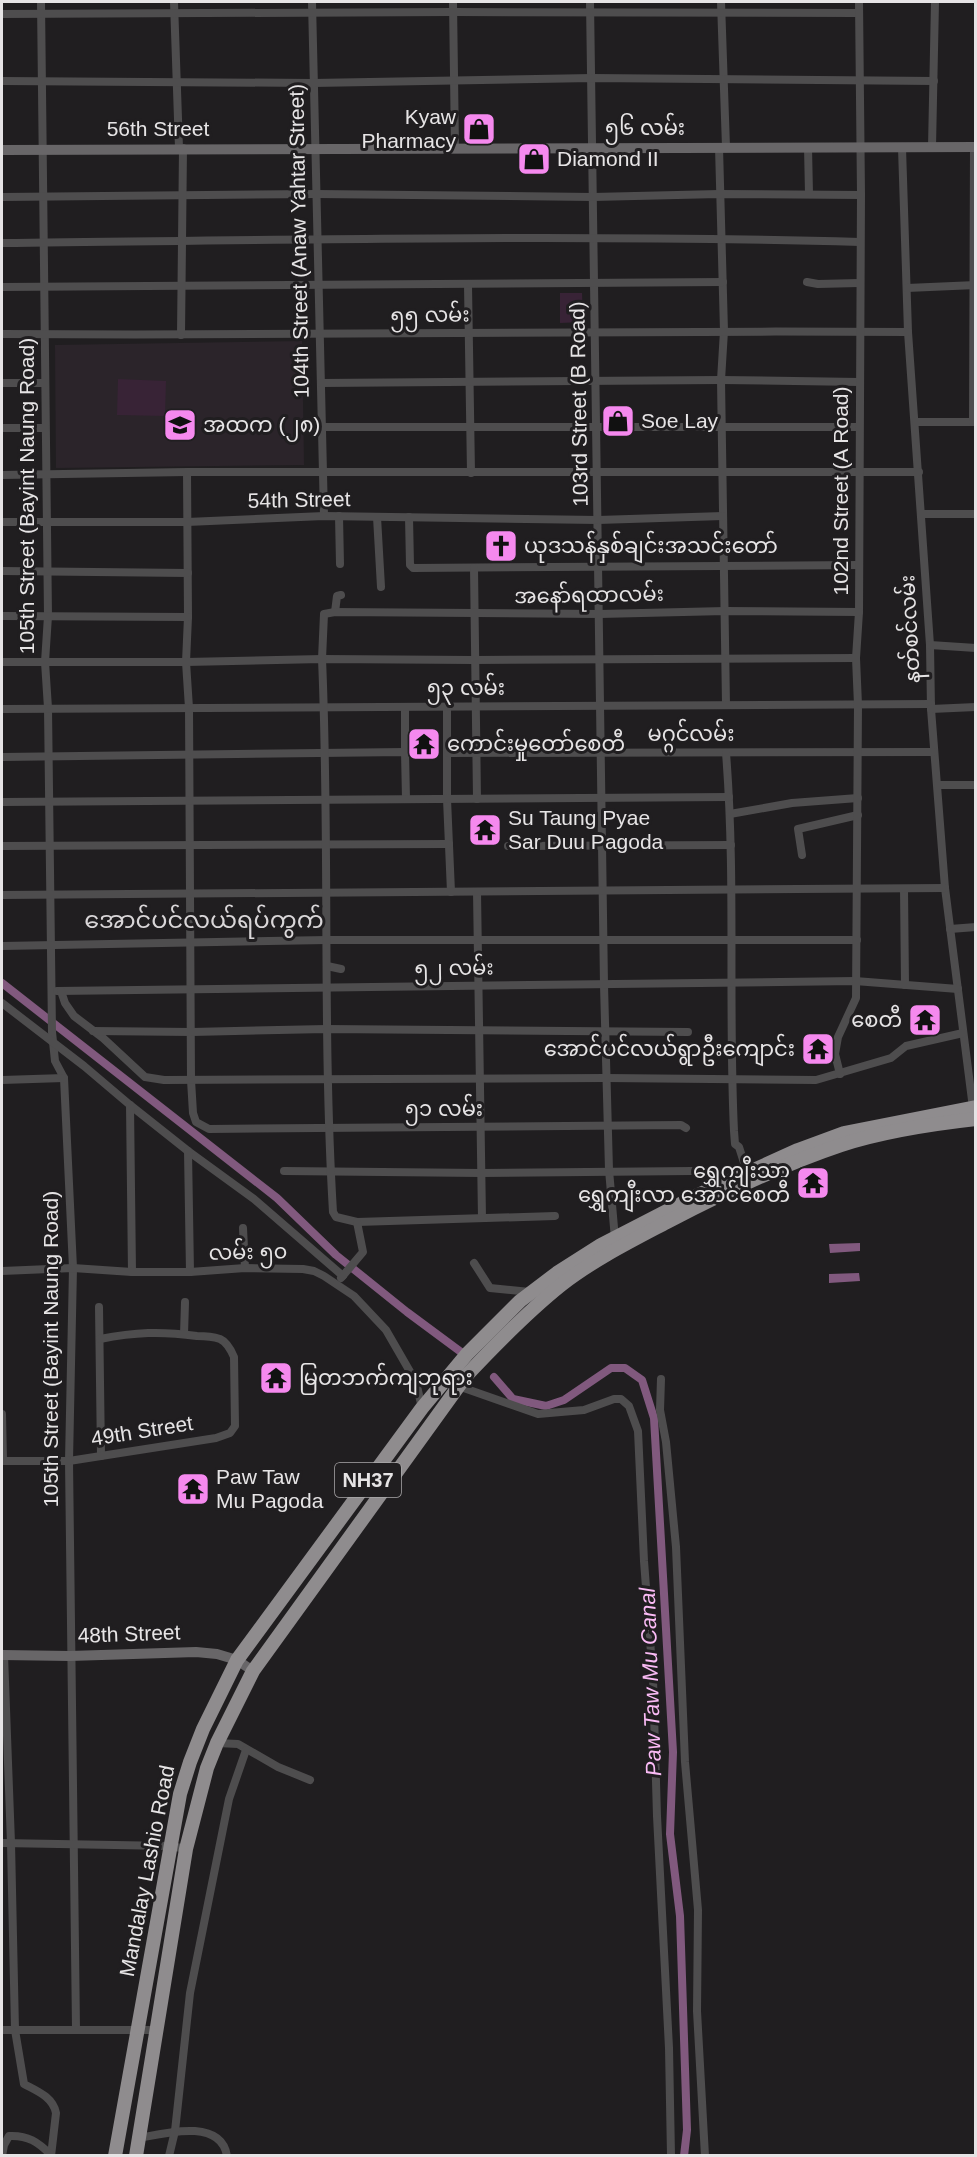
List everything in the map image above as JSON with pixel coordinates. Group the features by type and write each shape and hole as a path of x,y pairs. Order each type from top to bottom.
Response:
{"highway":[{"name":"Mandalay Lashio Road","path":"115,2156 178,1808 190,1762 210,1714 237,1660 422,1408 452,1382 467,1354 520,1301 557,1273 617,1243 654,1217 747,1172 844,1133 974,1111"},
{"name":"NH37","path":"136,2156 186,1849 207,1768 217,1743 253,1671 452,1382 544,1299 617,1243 721,1194 821,1152 974,1111"},
{"path":"210,1714 226,1725"},
{"path":"178,1808 196,1812"},
{"path":"147,1973 166,1975"}],"street":[{"name":"105th Street (Bayint Naung Road)","path":"41,2 48,616 45,662 48,708 51,944 57,991 52,1004 52,1032 55,1061 64,1078 73,1268 69,1461 76,2029"},
{"path":"174,2 181,148 182,335"},
{"name":"104th Street (Anaw Yahtar Street)","path":"312,2 324,516"},
{"path":"453,2 455,148"},
{"name":"103rd Street (B Road)","path":"590,2 606,1078 609,1170 617,1243"},
{"path":"721,2 723,78 719,194 724,331 721,380 726,705"},
{"name":"102nd Street (A Road)","path":"840,1074 835,1054 843,1022 856,998 858,890 856,658 859,612 860,471 859,2"},
{"path":"932,147 935,2"},
{"path":"2,14 859,13"},
{"path":"2,81 313,83 723,78 934,81"},
{"path":"808,147 809,194"},
{"path":"916,422 974,422 975,147"},
{"name":"၅၆ လမ်း","path":"315,149 975,147"},
{"name":"နတ်စင်လမ်း","path":"902,148 908,332 930,645 934,752 945,888 974,1111"},
{"name":"56th Street","path":"2,150 315,149"},
{"path":"2,197 316,194 593,197 719,194 861,195"},
{"path":"2,243 594,238 721,238 860,242"},
{"path":"2,287 723,282"},
{"path":"807,282 812,284 859,283"},
{"path":"468,285 471,473"},
{"path":"907,288 975,285"},
{"name":"၅၅ လမ်း","path":"2,334 908,332"},
{"path":"321,383 721,380 859,382"},
{"path":"2,383 45,383"},
{"path":"322,427 859,427"},
{"path":"2,428 45,428"},
{"path":"2,475 187,472 919,472"},
{"path":"187,472 186,662 189,708 191,1080"},
{"path":"921,514 975,514"},
{"name":"54th Street","path":"2,522 187,522 324,516 598,520 723,516"},
{"path":"339,516 340,564"},
{"path":"377,517 381,586"},
{"path":"409,517 411,567 859,565"},
{"path":"474,568 477,799"},
{"path":"2,571 188,573"},
{"path":"334,612 337,596 341,595"},
{"name":"အနော်ရထာလမ်း","path":"322,659 322,617 326,613 334,612 600,614 725,611 859,612"},
{"path":"2,616 188,617"},
{"path":"930,645 975,648"},
{"path":"2,662 856,658"},
{"path":"322,659 327,940 326,1029 333,1212 336,1216 357,1222 555,1216"},
{"name":"၅၃ လမ်း","path":"2,709 726,705 975,707"},
{"path":"447,706 447,799 451,892"},
{"path":"405,707 406,799"},
{"path":"2,757 189,754 324,755 405,752"},
{"name":"မဂ္ဂင်လမ်း","path":"448,753 934,752"},
{"path":"726,753 732,890 731,1079 735,1144 739,1147 747,1172"},
{"path":"938,785 975,785"},
{"path":"2,802 729,797"},
{"path":"730,814 792,803 858,798"},
{"path":"802,855 798,829 858,815"},
{"path":"2,846 449,844"},
{"path":"508,846 730,845"},
{"path":"2,895 945,888"},
{"path":"904,889 905,985"},
{"path":"477,892 482,1218"},
{"path":"950,929 975,927"},
{"path":"2,946 327,940 857,940"},
{"path":"327,966 340,969"},
{"name":"၅၂ လမ်း","path":"57,991 855,981 958,989"},
{"path":"57,991 69,1010 146,1077 164,1080 606,1078 816,1080 891,1058 906,1046 963,1033"},
{"path":"2,1003 188,1151 254,1199 343,1276"},
{"path":"93,1031 192,1032 326,1029 688,1032"},
{"path":"2,1080 64,1078"},
{"name":"၅၁ လမ်း","path":"191,1080 193,1113 196,1122 209,1129 681,1125 686,1128"},
{"path":"130,1105 132,1272"},
{"path":"188,1151 190,1272"},
{"path":"284,1171 482,1173 692,1171"},
{"path":"337,1285 362,1255 363,1248 357,1222"},
{"path":"243,1228 245,1268"},
{"path":"474,1263 490,1288 532,1292"},
{"name":"လမ်း ၅၀","path":"2,1271 73,1268 132,1272 190,1272 245,1268 314,1271 354,1296 386,1330 416,1382 422,1408"},
{"path":"100,1339 132,1333 184,1334 184,1302"},
{"path":"99,1307 101,1456"},
{"name":"49th Street","path":"2,1461 69,1461 216,1438 230,1433 235,1426 234,1357 230,1347 221,1340 184,1334"},
{"path":"661,1379 660,1410 666,1442 676,1547 685,1762 698,1910 697,2011 705,2156"},
{"path":"452,1382 538,1414 584,1410 614,1399 621,1399 629,1406 638,1431 653,1679 657,1816 669,2048 671,2156"},
{"path":"2,1414 2,1461"},
{"name":"48th Street","path":"3,1655 70,1656 196,1652 218,1654 237,1660 253,1671"},
{"path":"3,1655 11,1843 15,2030 24,2084 51,2100 55,2106 51,2155"},
{"path":"217,1743 238,1744 278,1767 310,1780"},
{"path":"169,2156 175,2131 190,1993 229,1799 246,1750"},
{"path":"2,1843 171,1846 186,1849"},
{"path":"2,2030 158,2030"},
{"path":"139,2139 175,2131 200,2132 214,2135 223,2143 227,2156"},
{"path":"2,2156 6,2139 9,2136 19,2136 36,2141 51,2155"}],"shaded area":[{"path":"560,293 582,293 583,322 560,323"},
{"name":"အထက (၂၈)","path":"302,341 304,465 56,468 55,345"},
{"path":"118,379 166,381 165,416 117,415"},
{"path":"860,1243 860,1251 830,1253 829,1244"},
{"path":"859,1273 860,1281 829,1283 829,1274"}],"waterway":[{"path":"2,983 277,1198 336,1255 461,1352"},
{"name":"Paw Taw Mu Canal","path":"494,1377 513,1399 546,1406 564,1400 611,1368 625,1368 642,1380 654,1418 673,1752 670,1834 680,1916 687,2130 684,2156"}],"place":[{"name":"Kyaw Pharmacy","path":"479,129"},
{"name":"Diamond II","path":"534,159"},
{"name":"Soe Lay","path":"618,421"},
{"name":"အထက (၂၈)","path":"180,425"},
{"name":"ယုဒသန်နှစ်ချင်းအသင်းတော်","path":"501,546"},
{"name":"ကောင်းမှုတော်စေတီ","path":"424,744"},
{"name":"Su Taung Pyae Sar Duu Pagoda","path":"485,830"},
{"name":"စေတီ","path":"925,1020"},
{"name":"အောင်ပင်လယ်ရွာဦးကျောင်း","path":"818,1049"},
{"name":"ရွှေကျီးသာ ရွှေကျီးလာ အောင်စေတီ","path":"813,1183"},
{"name":"မြတဘက်ကျဘုရား","path":"276,1378"},
{"name":"Paw Taw Mu Pagoda","path":"193,1489"}],"district":[{"name":"အောင်ပင်လယ်ရပ်ကွက်","path":"204,920"}]}
